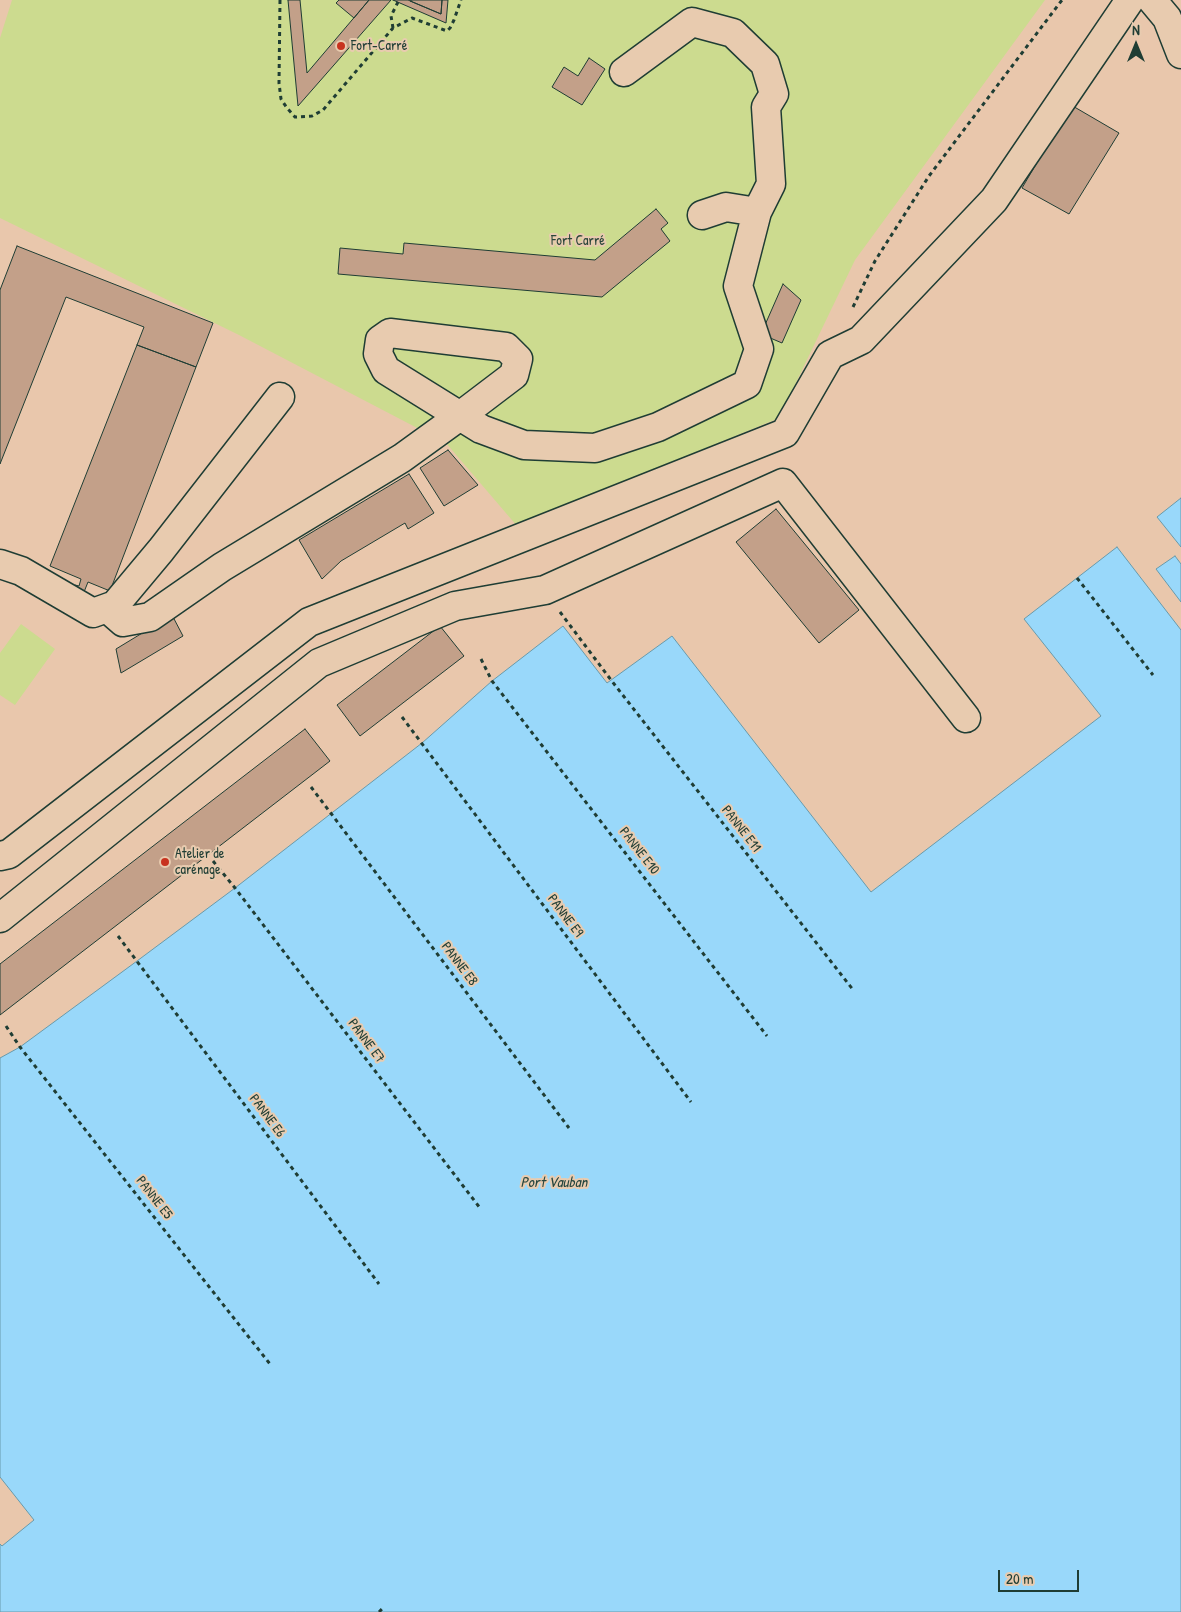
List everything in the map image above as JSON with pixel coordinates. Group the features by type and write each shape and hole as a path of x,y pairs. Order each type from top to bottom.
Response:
{"lane":[{"path":"0,856 9,854 309,622 785,433 830,355 861,340 994,200 1130,0"},
{"path":"1152,0 1167,18 1181,54"},
{"path":"107,608 123,622 150,617 222,567 402,458 460,416 514,375 518,359 506,348 390,333 380,340 378,354 386,370 460,416 481,429 524,445 595,448 658,427 747,384 759,349 738,286 757,212 771,184 766,107 774,94 765,64 733,34 692,22 624,72"},
{"path":"702,215 726,208 757,212"},
{"path":"0,564 21,571 93,613 115,605 162,550 280,397"},
{"path":"0,918 319,663 455,606 544,590 783,483 966,718"}],"path":[{"path":"280,0 279,83 281,99 295,117 312,116 323,110 393,28 412,18 447,31 454,20 461,0"},
{"path":"850,312 874,261 928,176 1062,0"},
{"path":"393,28 391,16 398,2"},
{"path":"1077,578 1153,675"},
{"name":"PANNE E11","path":"544,590 611,680 854,991"},
{"name":"PANNE E10","path":"481,659 492,681 767,1036"},
{"name":"PANNE E9","path":"402,717 691,1102"},
{"name":"PANNE E8","path":"311,786 569,1128"},
{"name":"PANNE E7","path":"213,861 480,1208"},
{"name":"PANNE E6","path":"118,936 379,1284"},
{"name":"PANNE E5","path":"6,1026 20,1047 270,1364"},
{"path":"379,1612 383,1608"}],"green space":[{"name":"Fort Carré","path":"12,0 1045,0 855,260 779,418 517,526 446,443 239,335 0,218 0,38"},
{"path":"21,624 55,649 15,705 0,695 0,653"}],"water":[{"path":"1181,498 1181,547 1157,517"},
{"name":"Port Vauban","path":"1117,547 1181,630 1181,1612 0,1612 0,1544 2,1546 34,1520 0,1477 0,1058 20,1047 235,888 422,743 492,681 563,626 607,683 672,636 871,892 1101,716 1024,619"},
{"path":"1175,556 1181,564 1181,602 1156,569"}],"building":[{"name":"Fort-Carré","path":"288,0 300,0 307,73 369,0 391,0 298,106"},
{"path":"339,0 369,0 354,18 336,3"},
{"name":"Fort-Carré","path":"393,0 408,0 441,14 442,0 448,0 446,23"},
{"path":"442,0 441,14 410,1"},
{"path":"589,58 605,69 582,105 552,87 564,67 578,76"},
{"path":"1071,105 1119,133 1069,214 1022,188"},
{"path":"656,209 668,223 661,229 670,241 602,297 338,274 340,248 403,254 404,243 595,260"},
{"path":"17,246 213,323 196,367 137,345 144,327 66,297 0,464 0,290"},
{"path":"783,284 801,300 782,343 761,334"},
{"path":"137,345 196,367 110,591 88,582 82,597 72,593 75,585 79,586 81,579 50,566"},
{"path":"448,450 478,485 444,506 420,468"},
{"path":"409,474 434,513 408,529 405,523 341,561 322,579 299,540"},
{"path":"776,509 859,610 819,643 736,542"},
{"path":"172,615 183,636 121,673 116,649"},
{"path":"440,626 464,656 360,736 337,705"},
{"name":"Atelier de carénage","path":"305,729 330,761 0,1015 0,964"}],"place":[{"name":"Fort-Carré","path":"341,46"},
{"name":"Atelier de carénage","path":"165,862"}]}
